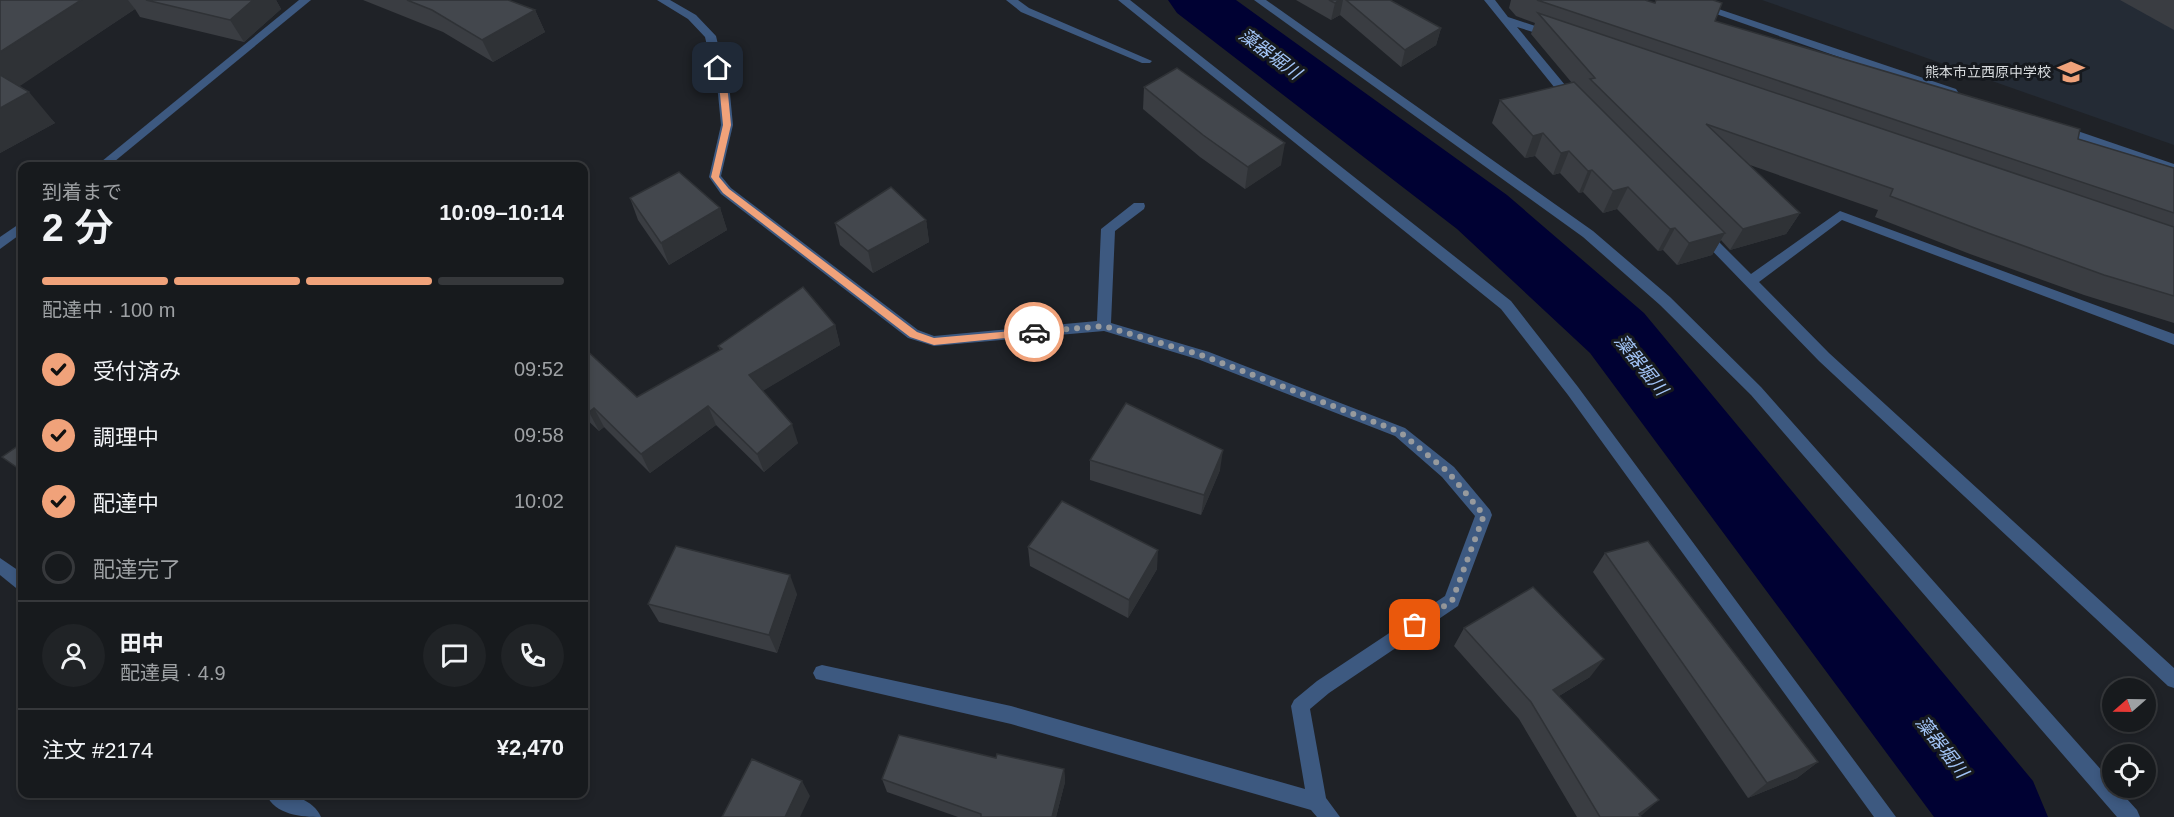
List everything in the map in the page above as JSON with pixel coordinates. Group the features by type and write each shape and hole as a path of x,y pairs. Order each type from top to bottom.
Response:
{"street":[{"path":"107,162 306,0"},
{"path":"662,0 692,17 710,36 724,94 727,125 715,177 726,191 913,334 934,341 1104,326 1204,356 1400,432 1448,472 1484,515 1452,601 1300,706 1317,802 1329,817"},
{"path":"1011,0 1025,10 1146,61"},
{"path":"1123,0 1506,305 1580,400 1886,817"},
{"path":"1259,0 1588,234 1665,301 1764,400 2130,817"},
{"path":"1490,0 1567,96 1584,112"},
{"path":"1681,0 1961,95"},
{"path":"1505,19 1562,38"},
{"path":"2051,126 2174,168"},
{"path":"1104,326 1108,230 1139,206"},
{"path":"1750,282 1840,215 2174,340"},
{"path":"1692,223 1824,357 2174,680"},
{"path":"0,244 18,230"},
{"path":"0,564 18,580"},
{"path":"822,673 1011,715 1317,802"},
{"path":"281,798 311,817"}],"shaded area":[{"name":"熊本市立西原中学校","path":"1762,0 2174,0 2174,145"}],"building":[{"path":"0,0 81,0 0,52"},
{"path":"146,0 253,0 230,20"},
{"path":"407,0 508,0 535,10 482,40 432,10"},
{"path":"1346,0 1390,0 1441,28 1405,50"},
{"path":"1537,0 1645,0 1655,3 1656,0 1713,0 1722,3 1715,21 2080,129 2078,139 2174,168 2174,213"},
{"path":"1538,13 2174,227 2174,296 2104,275 1988,233 1890,196 1893,189 1706,124 1800,213 1743,229 1590,79 1595,78"},
{"path":"1177,68 1285,143 1248,167 1203,135 1144,87"},
{"path":"0,75 29,92 0,108"},
{"path":"1574,82 1725,233 1689,243 1675,228 1670,229 1628,187 1613,191 1592,170 1588,171 1569,151 1561,153 1543,133 1533,136 1500,100"},
{"path":"679,172 720,208 661,243 630,198"},
{"path":"891,187 926,220 868,251 835,223"},
{"path":"803,287 835,325 749,375 792,424 757,454 708,406 641,454 594,408 588,411 588,352 637,397 722,349 718,346"},
{"path":"1126,403 1223,450 1204,495 1090,460"},
{"path":"18,446 18,468 2,457"},
{"path":"1062,501 1158,550 1129,600 1028,547"},
{"path":"1648,541 1818,762 1767,783 1605,553"},
{"path":"676,546 790,575 769,635 648,604"},
{"path":"1533,587 1604,659 1553,690 1659,800 1639,814 1641,817 1600,817 1531,702 1464,628"},
{"path":"899,735 996,758 997,754 1064,769 1052,817 981,817 981,814 882,779"},
{"path":"752,759 802,781 785,817 722,817"}],"waterway":[{"name":"藻器堀川","path":"1198,0 1482,212 1617,333 1997,817"}],"way so far":[{"path":"1034,332 1104,326 1204,356 1400,432 1448,472 1484,515 1452,601 1415,625"}],"place":[{"name":"熊本市立西原中学校","path":"2071,72"}],"route":[{"path":"718,68 724,94 727,125 715,177 726,191 913,334 934,341 1034,332"}]}
